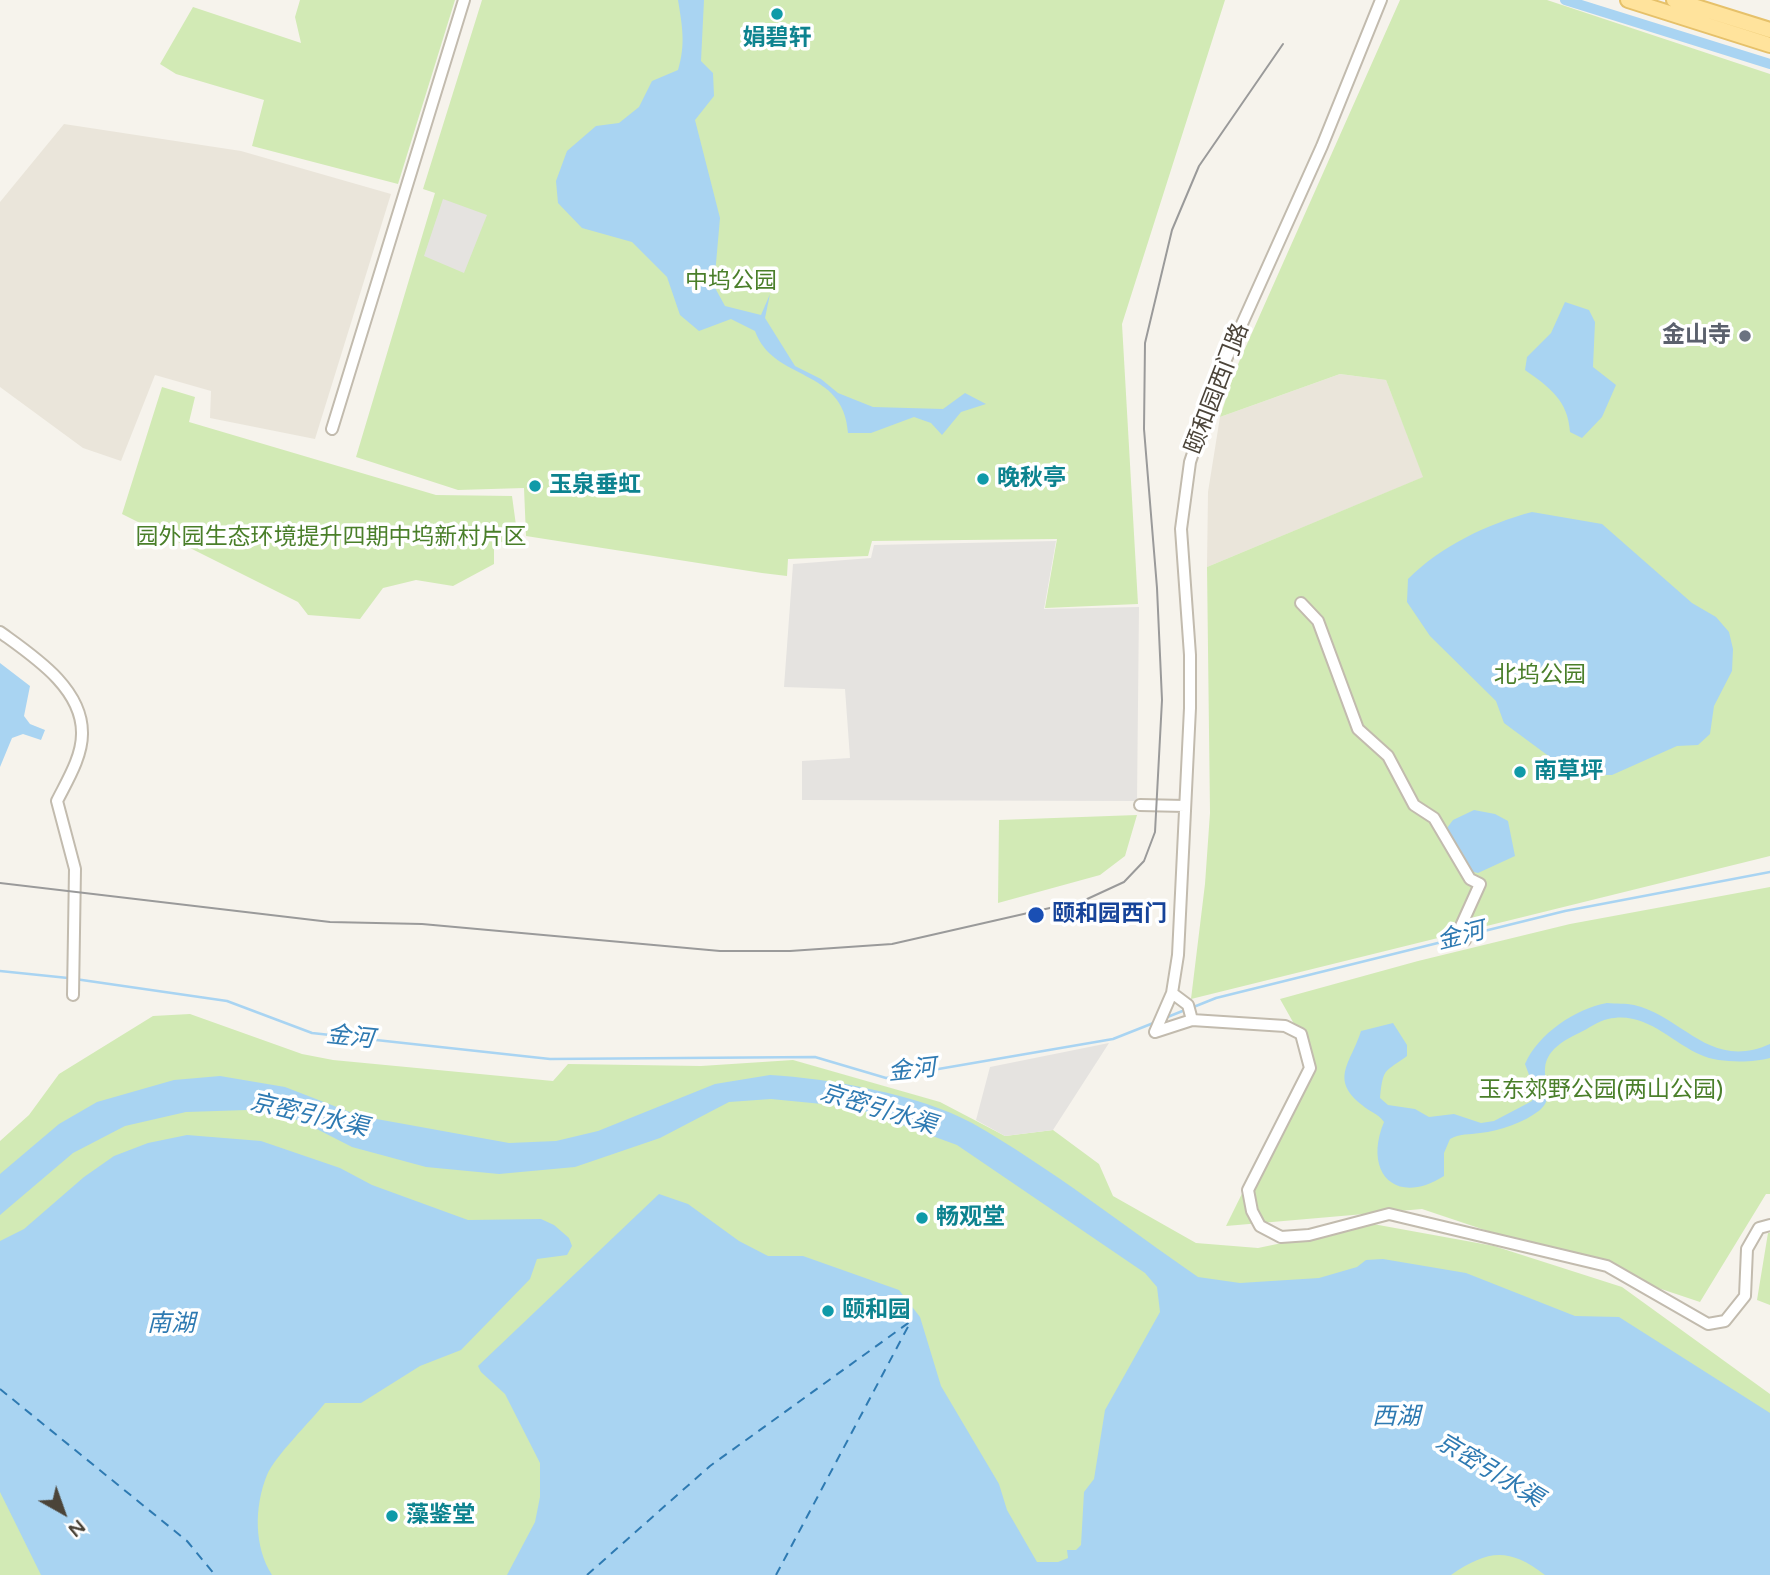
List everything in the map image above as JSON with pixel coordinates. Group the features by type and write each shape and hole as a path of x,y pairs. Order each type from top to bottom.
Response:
{"main road":[{"path":"1628,0 1770,45"},
{"path":"1674,0 1770,30"}],"street":[{"path":"332,429 464,0"},
{"name":"颐和园西门路","path":"1191,1012 1154,1032 1172,993 1178,956 1190,655 1181,529 1189,463 1219,375 1317,158 1381,0"},
{"path":"1301,603 1318,621 1358,729 1388,756 1414,805 1434,818 1470,879 1480,884 1461,926 1464,937"},
{"path":"0,632 67,688 79,710 82,735 74,767 57,801 75,869 73,991"},
{"path":"1140,805 1185,806"},
{"path":"1172,993 1191,1012 1285,1027 1301,1034 1310,1068 1248,1190 1252,1211 1260,1226 1281,1237 1309,1235 1389,1214 1607,1266 1708,1324 1725,1321 1745,1296 1747,1249 1759,1228 1770,1225"}],"shaded area":[{"path":"64,124 241,151 391,194 315,439 210,418 211,391 155,375 121,461 83,448 0,387 0,202"},
{"path":"443,199 487,215 464,273 424,256"},
{"path":"1340,374 1386,380 1424,477 1207,567 1208,492 1220,417"},
{"path":"1056,541 1044,609 1139,607 1137,801 802,800 802,761 850,758 845,689 784,687 793,564 871,558 874,545"},
{"path":"1109,1043 1053,1130 1005,1136 976,1120 990,1067"}],"green space":[{"path":"300,0 455,0 398,184 252,146 264,100 176,74 160,64 193,7 301,43 295,17"},
{"name":"中坞公园","path":"482,0 1225,0 1122,324 1138,604 1045,608 1057,539 872,541 868,556 788,559 787,576 526,536 524,488 458,490 356,457 435,193 423,189"},
{"name":"北坞公园","path":"1400,0 1547,0 1770,74 1770,856 1191,999 1205,884 1210,813 1207,567 1423,477 1386,380 1340,374 1220,417 1235,371"},
{"name":"园外园生态环境提升四期中坞新村片区","path":"162,387 195,397 189,422 436,495 512,496 518,540 494,543 494,564 453,586 416,580 383,588 360,619 308,615 298,602 122,514"},
{"path":"1137,815 1125,856 1100,875 998,903 999,820"},
{"name":"玉东郊野公园(两山公园)","path":"1770,887 1770,1194 1766,1194 1700,1302 1422,1209 1226,1226 1311,1054 1280,999 1418,961 1570,924"},
{"name":"颐和园","path":"190,1014 302,1054 333,1060 553,1081 568,1064 701,1066 793,1060 940,1102 1005,1136 1053,1130 1099,1164 1113,1196 1196,1243 1258,1248 1373,1224 1494,1246 1622,1287 1770,1394 1770,1575 0,1575 0,1141 29,1115 59,1074 153,1016"},
{"path":"1770,1233 1770,1305 1757,1300"}],"water":[{"path":"678,0 704,0 701,61 713,73 714,96 695,120 720,218 714,286 725,306 761,315 770,294 765,318 795,366 821,379 838,393 873,407 943,409 965,393 986,404 961,412 942,435 931,423 914,417 871,433 848,433 844,412 834,396 822,385 777,359 764,347 755,331 731,319 699,331 680,315 667,277 632,242 582,228 558,203 556,181 567,151 596,126 619,123 639,107 652,81 678,70 683,43"},
{"path":"1565,302 1589,310 1595,322 1593,367 1616,385 1602,417 1582,438 1570,432 1566,411 1556,395 1525,370 1527,357 1551,333"},
{"path":"1532,512 1602,524 1692,603 1716,617 1729,632 1733,649 1732,671 1714,706 1710,734 1698,745 1677,746 1612,775 1598,775 1558,763 1504,723 1496,701 1430,636 1407,602 1408,579 1450,546 1498,523"},
{"path":"0,663 30,686 24,716 30,724 45,730 41,740 23,734 12,738 0,767"},
{"path":"1474,810 1495,814 1508,821 1515,856 1478,873 1470,871 1447,828 1453,820"},
{"path":"1607,1003 1631,1004 1652,1011 1714,1047 1730,1051 1749,1051 1770,1044 1770,1058 1716,1060 1701,1055 1646,1023 1621,1017 1604,1020 1560,1044 1550,1054 1545,1075 1548,1093 1540,1110 1504,1128 1450,1139 1444,1153 1444,1176 1426,1185 1411,1188 1398,1186 1388,1179 1381,1169 1378,1156 1384,1122 1352,1096 1345,1079 1345,1070 1361,1031 1393,1023 1407,1045 1407,1056 1384,1075 1380,1098 1388,1105 1415,1109 1429,1117 1454,1114 1481,1123 1494,1121 1532,1101 1535,1091 1525,1064 1531,1053 1559,1024 1583,1011"},
{"path":"770,1075 846,1084 901,1096 951,1113 1030,1159 1198,1277 1240,1283 1319,1278 1357,1267 1366,1260 1383,1259 1466,1273 1575,1316 1619,1317 1770,1413 1770,1575 1545,1575 1520,1560 1498,1555 1476,1561 1451,1575 507,1575 535,1522 540,1497 540,1463 505,1394 478,1366 659,1194 688,1204 739,1241 768,1256 803,1256 899,1290 920,1317 941,1386 999,1484 1007,1510 1037,1562 1058,1562 1068,1558 1067,1550 1076,1550 1081,1545 1084,1492 1094,1479 1105,1410 1160,1312 1157,1287 1145,1273 957,1145 853,1107 771,1099 729,1102 660,1138 575,1167 499,1174 426,1167 352,1147 301,1121 247,1110 186,1112 125,1126 73,1153 0,1215 0,1174 59,1124 97,1102 174,1080 220,1076 285,1087 360,1116 509,1143 556,1141 598,1131 715,1084"},
{"name":"南湖","path":"187,1135 261,1141 340,1168 372,1185 468,1220 541,1219 554,1225 569,1238 572,1246 567,1255 537,1259 530,1279 461,1350 420,1366 361,1403 325,1403 277,1458 263,1487 258,1513 259,1539 272,1575 41,1575 0,1492 0,1241 24,1229 84,1177 114,1156 148,1143"}],"waterway":[{"path":"1565,0 1770,64"},
{"name":"金河","path":"1468,935 1565,911 1770,872"},
{"name":"金河","path":"1191,1008 1216,998 1462,937"},
{"name":"金河","path":"0,971 68,978"},
{"name":"金河","path":"75,979 227,1001 312,1033 550,1059 815,1057 886,1078 1113,1039 1156,1022"},
{"name":"金河","path":"1165,1018 1185,1010"}],"ferry route":[{"path":"587,1575 710,1466 911,1321"},
{"path":"776,1575 910,1323"},
{"path":"0,1389 187,1541 215,1575"}],"tram line":[{"path":"0,883 330,922 422,924 720,951 790,951 892,944 1085,900 1124,882 1144,861 1155,832 1162,700 1157,588 1144,429 1145,343 1172,230 1199,166 1283,44"}],"place":[{"name":"娟碧轩","path":"777,14"},
{"name":"金山寺","path":"1745,336"},
{"name":"晚秋亭","path":"983,479"},
{"name":"玉泉垂虹","path":"535,486"},
{"name":"南草坪","path":"1520,772"},
{"name":"颐和园西门","path":"1036,915"},
{"name":"畅观堂","path":"922,1218"},
{"name":"颐和园","path":"828,1311"},
{"name":"藻鉴堂","path":"392,1516"}],"water label":[{"name":"京密引水渠","path":"878,1110"},
{"name":"京密引水渠","path":"309,1116"},
{"name":"西湖","path":"1396,1418"},
{"name":"京密引水渠","path":"1489,1471"}]}
